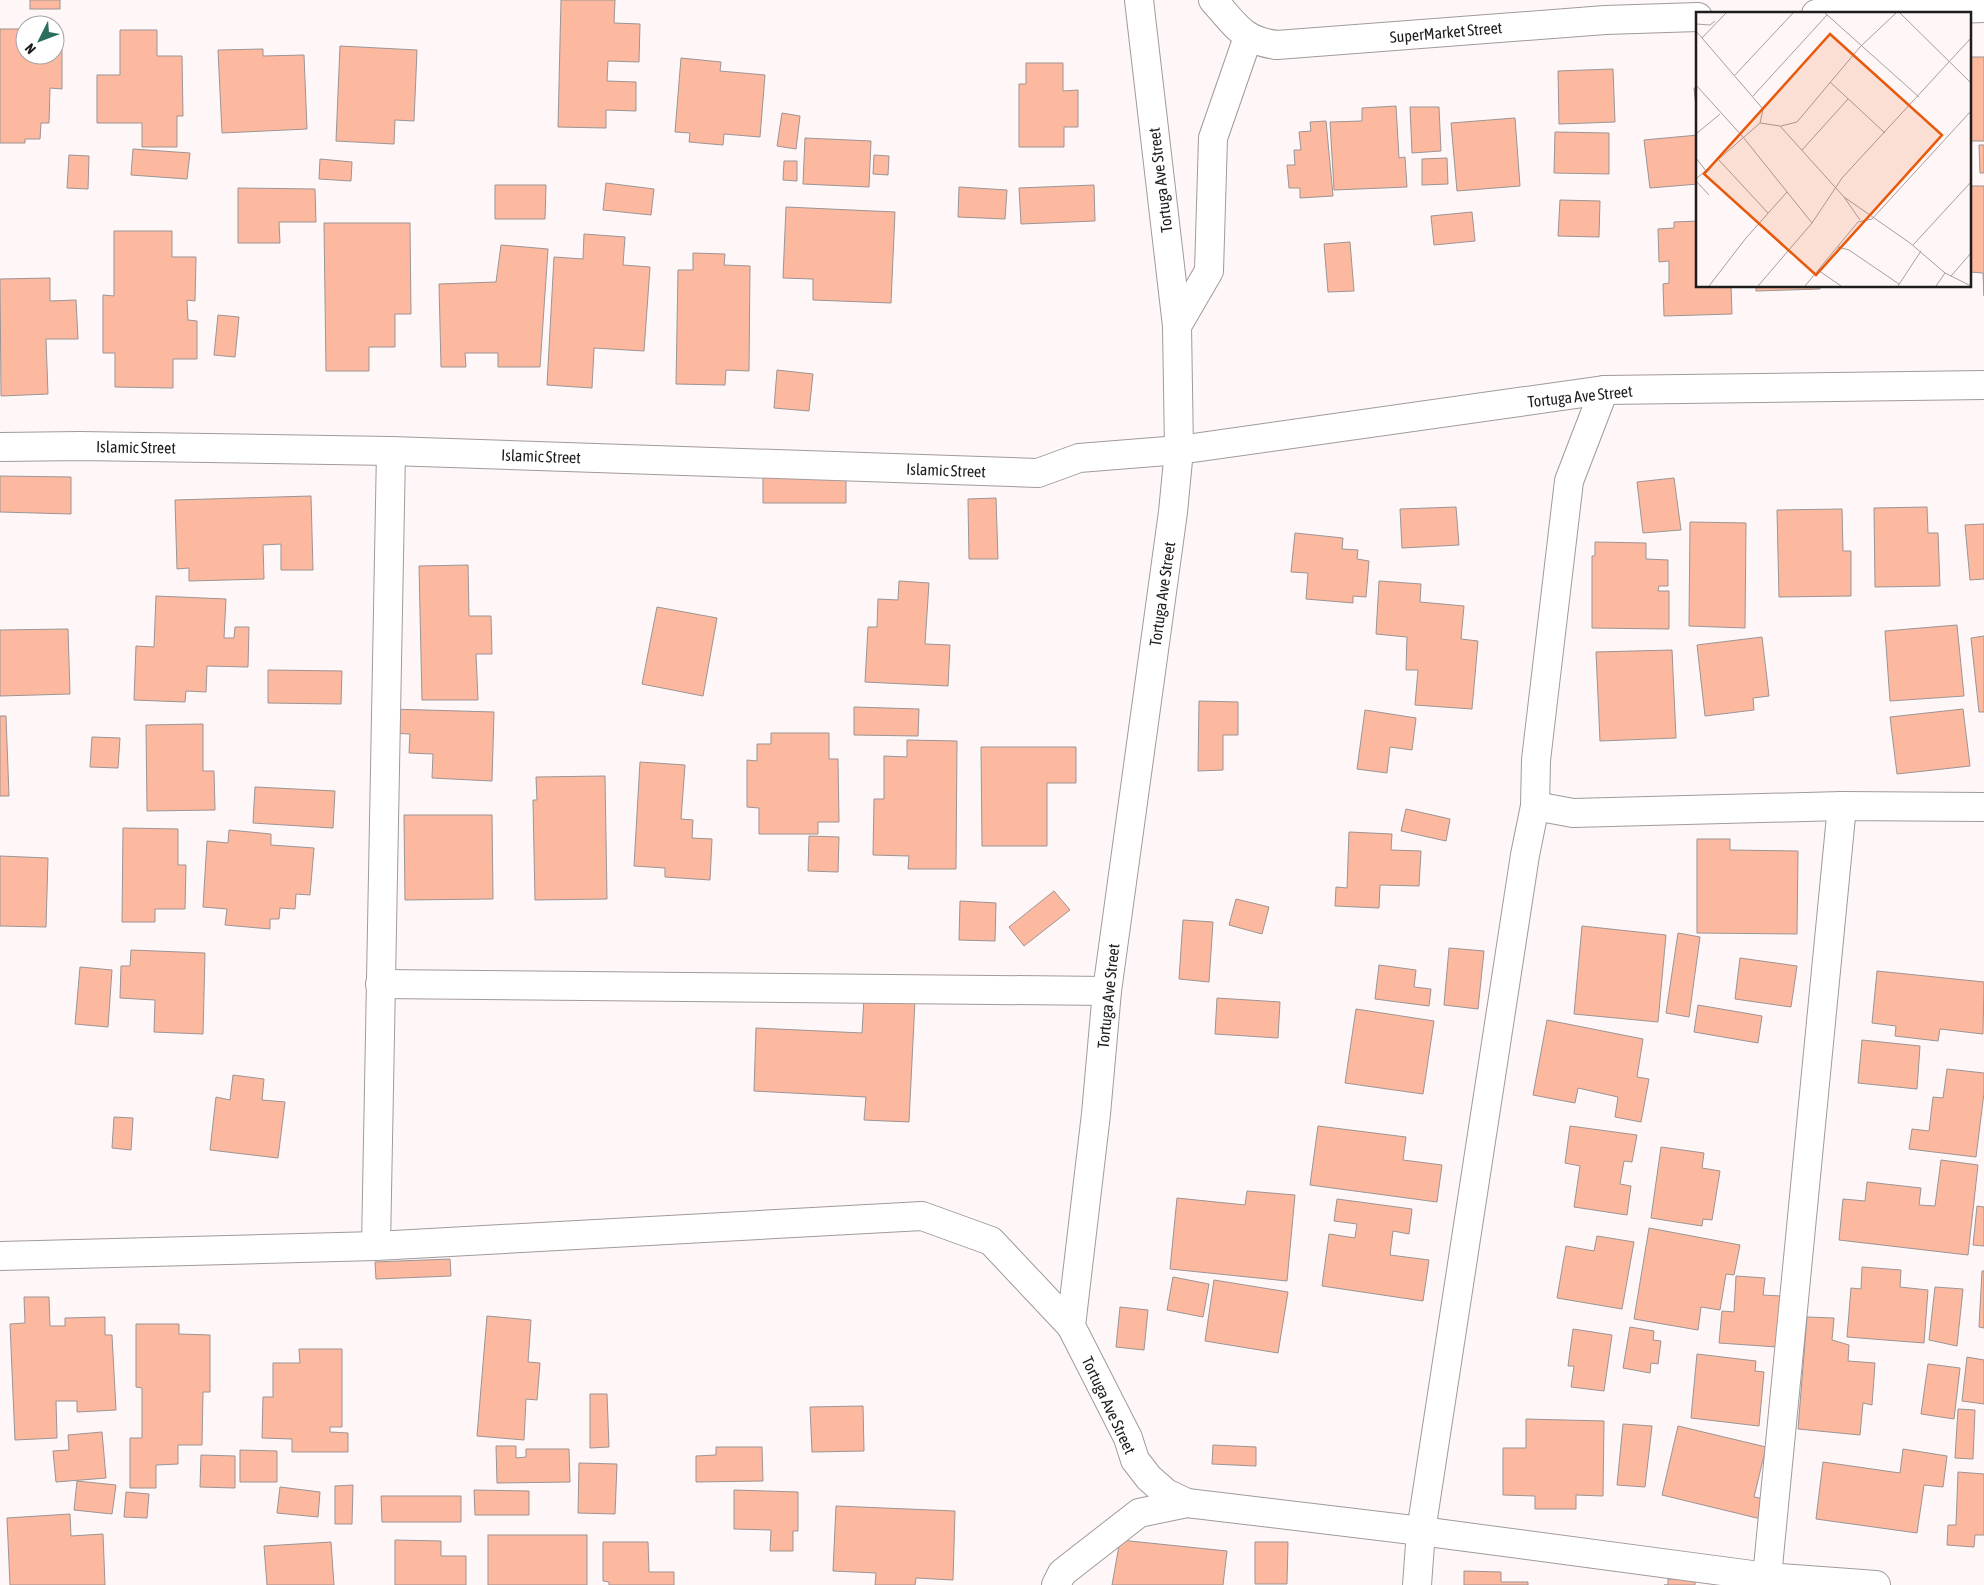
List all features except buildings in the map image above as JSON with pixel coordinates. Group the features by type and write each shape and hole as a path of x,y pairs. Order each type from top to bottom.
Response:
{"street":[{"name":"Tortuga Ave Street","path":"1139,0 1177,326 1179,450 1173,512 1107,991 1096,1114 1071,1326 1128,1438 1135,1460 1148,1478 1166,1494 1187,1503"},
{"name":"SuperMarket Street","path":"1213,0 1236,28 1248,37 1262,44 1277,45 1601,10 1696,17"},
{"path":"1841,12 1930,5 1984,8"},
{"path":"1177,326 1209,271 1212,138 1248,37"},
{"name":"Tortuga Ave Street","path":"1179,450 1604,390 1984,385"},
{"path":"1417,1585 1421,1531 1524,855 1535,806 1536,760 1569,481 1604,390"},
{"name":"Islamic Street","path":"0,447 80,446 391,451 1038,473 1079,458 1179,450"},
{"path":"376,1246 391,451"},
{"path":"1535,806 1573,813 1842,806 1984,807"},
{"path":"1767,1576 1842,806"},
{"path":"380,984 1107,991"},
{"path":"0,1256 376,1246 922,1216 991,1241 1071,1326"},
{"path":"1056,1585 1062,1573 1139,1513 1187,1503 1767,1576 1876,1585"}]}
